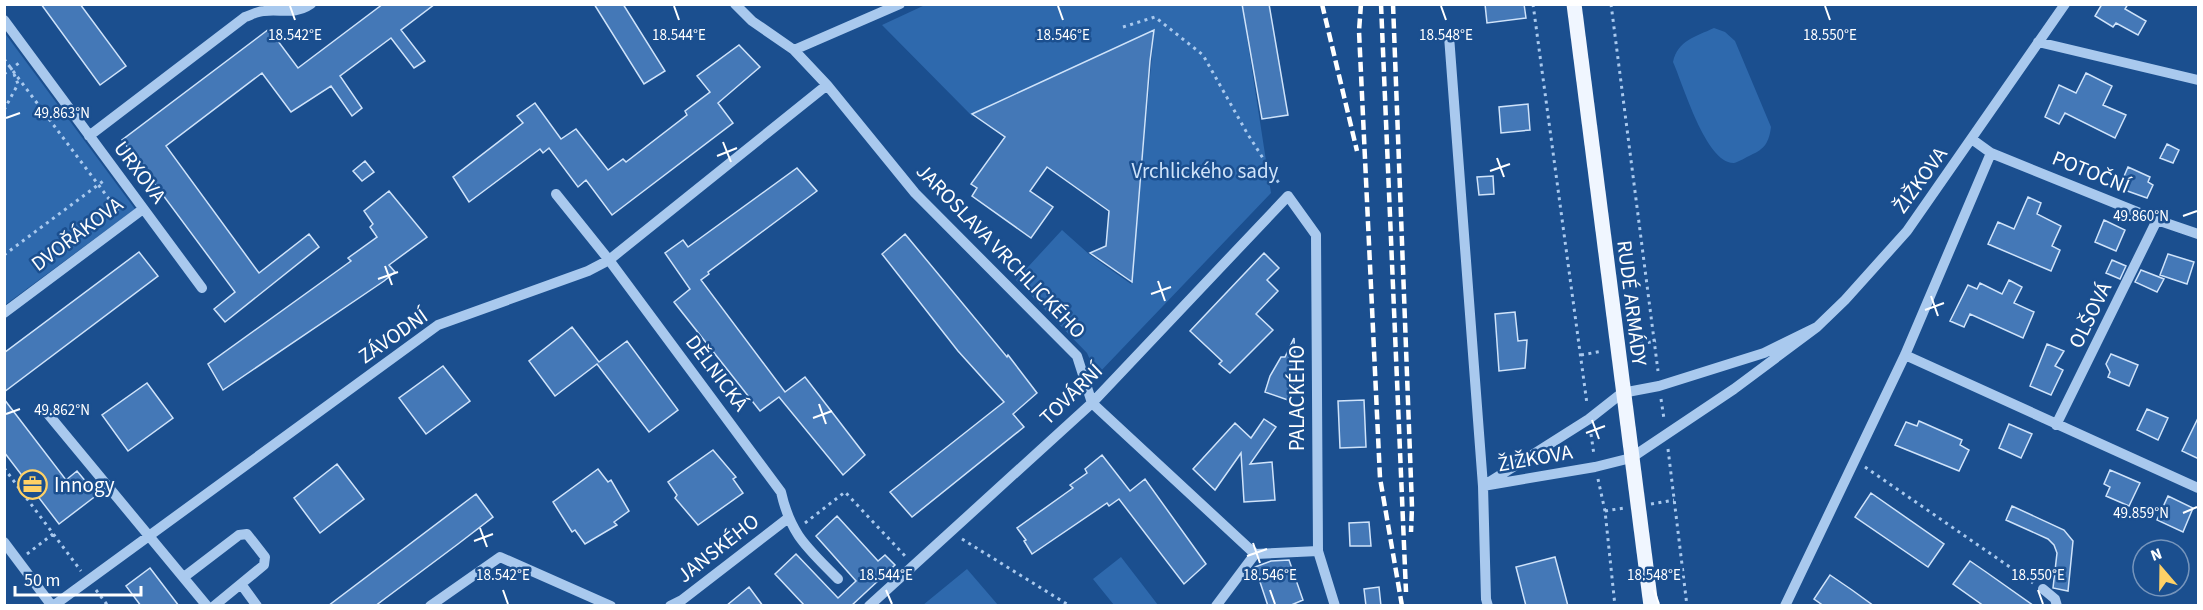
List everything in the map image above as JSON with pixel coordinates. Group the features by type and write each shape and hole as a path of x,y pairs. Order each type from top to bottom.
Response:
{"main road":[{"name":"RUDÉ ARMÁDY","path":"1574,4 1651,606"}],"street":[{"path":"89,136 245,17 263,11 286,13 304,9 311,4"},
{"name":"JAROSLAVA VRCHLICKÉHO","path":"735,4 752,21 794,50 827,85 915,193 1077,356 1092,403 1255,554"},
{"path":"794,50 900,4"},
{"name":"ŽIŽKOVA","path":"1483,486 1595,467 1631,458 1667,436 1817,327 1845,300 1907,231 1973,140 2065,4"},
{"name":"URXOVA","path":"4,20 202,288"},
{"path":"1449,36 1483,486 1488,606"},
{"path":"2038,42 2199,80"},
{"name":"ZÁVODNÍ","path":"52,606 438,326 588,272 609,260 827,85"},
{"name":"POTOČNÍ","path":"1973,140 1991,153 2157,220 2199,234"},
{"path":"1785,606 1905,355 1991,153"},
{"name":"DĚLNICKÁ","path":"556,194 609,260 781,492 787,519 795,531 838,579"},
{"name":"TOVÁRNÍ","path":"869,606 1092,403 1288,196"},
{"name":"PALACKÉHO","path":"1288,196 1316,235 1318,551 1335,606"},
{"name":"DVOŘÁKOVA","path":"4,313 143,209"},
{"name":"OLŠOVÁ","path":"2056,425 2157,220"},
{"name":"ŽIŽKOVA","path":"1483,486 1589,419 1622,393 1659,386 1764,353 1817,327"},
{"path":"1905,355 2199,488"},
{"path":"43,408 207,606"},
{"name":"JANSKÉHO","path":"670,606 682,600 787,519"},
{"path":"184,577 238,535 247,534 265,557 264,565 214,606"},
{"path":"4,542 52,606"},
{"path":"1216,606 1255,554 1318,551"},
{"path":"430,606 500,556 611,606"},
{"path":"241,584 257,606"},
{"path":"2043,589 2055,599 2057,606"}],"path":[{"path":"1533,4 1595,467 1605,511 1615,606"},
{"path":"1611,4 1656,341 1659,386 1687,606"},
{"path":"1123,27 1155,16 1203,55 1247,133 1288,196"},
{"path":"4,72 12,69 30,54"},
{"path":"4,58 126,222"},
{"path":"4,110 18,84 12,69"},
{"path":"4,255 115,172"},
{"path":"1852,464 1864,466 2043,589"},
{"path":"4,468 108,606"},
{"path":"795,531 844,492 914,565"},
{"path":"951,531 1070,606"}],"green space":[{"name":"Vrchlického sady","path":"925,5 1242,5 1271,193 1097,375 1087,353 1016,280 1062,230 1090,255 1131,284 1154,33 972,116 882,25"},
{"path":"1714,28 1725,32 1735,41 1771,127 1769,137 1763,147 1756,153 1734,163 1724,160 1714,151 1705,137 1673,62 1683,44"},
{"path":"4,32 135,209 5,305 4,305"},
{"path":"1121,557 1158,605 1114,605 1093,579"},
{"path":"967,569 998,605 923,605"}],"building":[{"path":"41,4 80,4 126,66 100,85"},
{"path":"383,4 435,4 401,30 425,61 414,68 391,38 340,76 362,108 352,116 331,86 291,112 262,73 166,146 259,273 309,234 319,247 225,322 214,309 235,292 122,140 269,29 298,68"},
{"path":"594,4 623,4 665,71 644,84"},
{"path":"1242,4 1269,4 1288,115 1262,119"},
{"path":"1485,4 1524,4 1526,18 1487,23"},
{"path":"2102,4 2128,4 2125,9 2146,21 2138,35 2116,23 2113,27 2095,16"},
{"path":"1154,30 1132,282 1090,253 1106,246 1109,211 1047,167 1030,191 1053,207 1031,238 972,196 977,188 971,184 1005,137 972,114"},
{"path":"739,45 760,67 718,103 733,123 612,215 586,180 578,187 549,148 543,153 540,149 469,202 453,177 523,123 517,116 535,103 561,139 576,129 608,170 623,159 626,162 687,115 685,111 710,92 697,76"},
{"path":"2086,73 2112,86 2103,105 2126,115 2115,138 2065,113 2059,124 2045,117 2059,85 2076,93"},
{"path":"1528,104 1530,130 1501,133 1499,107"},
{"path":"2167,144 2179,150 2173,163 2160,158"},
{"path":"365,161 374,172 362,181 353,171"},
{"path":"2128,167 2150,177 2148,182 2153,185 2147,198 2119,188"},
{"path":"797,168 817,191 708,272 709,274 701,280 785,392 805,377 865,455 843,475 779,397 760,411 674,302 690,289 665,253 683,240 688,247"},
{"path":"1493,176 1494,194 1479,195 1477,177"},
{"path":"389,191 427,237 389,265 395,272 384,281 223,390 208,364 351,261 348,258 377,237 370,227 373,224 364,211"},
{"path":"2028,197 2041,203 2037,214 2061,226 2052,246 2060,250 2051,271 1988,244 1998,222 2014,229"},
{"path":"2104,220 2125,230 2116,251 2095,242"},
{"path":"905,234 1007,357 1008,355 1037,393 1013,414 1024,427 912,517 890,492 1004,402 958,351 882,254"},
{"path":"139,252 158,276 4,392 4,353"},
{"path":"1264,253 1279,268 1267,280 1278,291 1256,314 1273,330 1230,373 1219,364 1222,361 1190,331"},
{"path":"2168,254 2194,262 2187,284 2160,275"},
{"path":"2112,260 2126,266 2120,279 2106,273"},
{"path":"2141,270 2164,279 2157,292 2135,282"},
{"path":"2009,280 2022,287 2014,303 2034,312 2023,338 1970,314 1964,327 1950,321 1968,285 1977,289 1980,283 2002,294"},
{"path":"1515,312 1518,341 1527,340 1525,368 1499,371 1495,314"},
{"path":"572,327 599,362 627,341 678,410 649,432 597,364 555,396 529,361"},
{"path":"1294,338 1296,377 1288,400 1265,392 1270,376 1281,357 1285,357"},
{"path":"2047,344 2064,351 2055,366 2063,370 2051,395 2030,386"},
{"path":"2111,354 2138,365 2129,386 2108,377 2110,372 2106,364"},
{"path":"443,366 470,401 426,434 399,398"},
{"path":"147,383 173,418 128,451 102,415"},
{"path":"4,399 66,480 77,471 97,495 59,524 4,452"},
{"path":"1364,400 1366,447 1340,448 1338,401"},
{"path":"2147,409 2168,418 2158,440 2137,430"},
{"path":"2199,416 2199,459 2182,451"},
{"path":"1264,419 1276,427 1250,464 1272,462 1275,500 1244,502 1241,453 1215,490 1193,469 1235,423 1251,438"},
{"path":"1919,421 1962,440 1960,445 1969,450 1959,471 1895,445 1906,422 1917,426"},
{"path":"2009,424 2032,434 2021,458 1999,448"},
{"path":"713,450 736,477 733,479 743,493 698,525 675,498 677,495 668,482"},
{"path":"1102,455 1130,491 1145,479 1206,564 1184,584 1119,499 1109,506 1107,503 1032,554 1017,528 1073,488 1070,485 1087,473 1085,469"},
{"path":"337,464 364,499 320,533 294,498"},
{"path":"598,469 608,482 611,480 629,511 614,522 617,525 585,544 575,530 572,532 553,502"},
{"path":"2110,470 2140,483 2129,506 2106,496 2110,487 2104,484"},
{"path":"1871,493 1944,544 1928,567 1855,517"},
{"path":"476,494 493,517 458,544 375,606 328,606"},
{"path":"2168,496 2193,508 2183,532 2157,520"},
{"path":"2012,506 2064,530 2073,541 2068,591 2053,588 2057,553 2054,545 2048,539 2006,520"},
{"path":"837,516 878,561 885,555 895,565 851,606 805,606 775,574 796,554 838,598 856,581 816,536"},
{"path":"1369,522 1371,546 1350,546 1349,523"},
{"path":"1555,557 1568,606 1526,606 1516,567"},
{"path":"1289,560 1303,600 1289,606 1268,606 1255,567 1271,561"},
{"path":"1970,561 2034,606 1984,606 1953,584"},
{"path":"150,568 179,606 141,606 126,586"},
{"path":"1830,575 1874,606 1824,606 1814,599"},
{"path":"749,587 763,606 726,606"},
{"path":"1379,587 1381,606 1366,606 1364,589"}],"railway":[{"path":"1322,4 1357,151"},
{"path":"1361,4 1359,31 1380,478 1402,606"},
{"path":"1381,4 1406,592"},
{"path":"1393,4 1412,507 1411,532"}],"place":[{"name":"Innogy","path":"33,485"}]}
